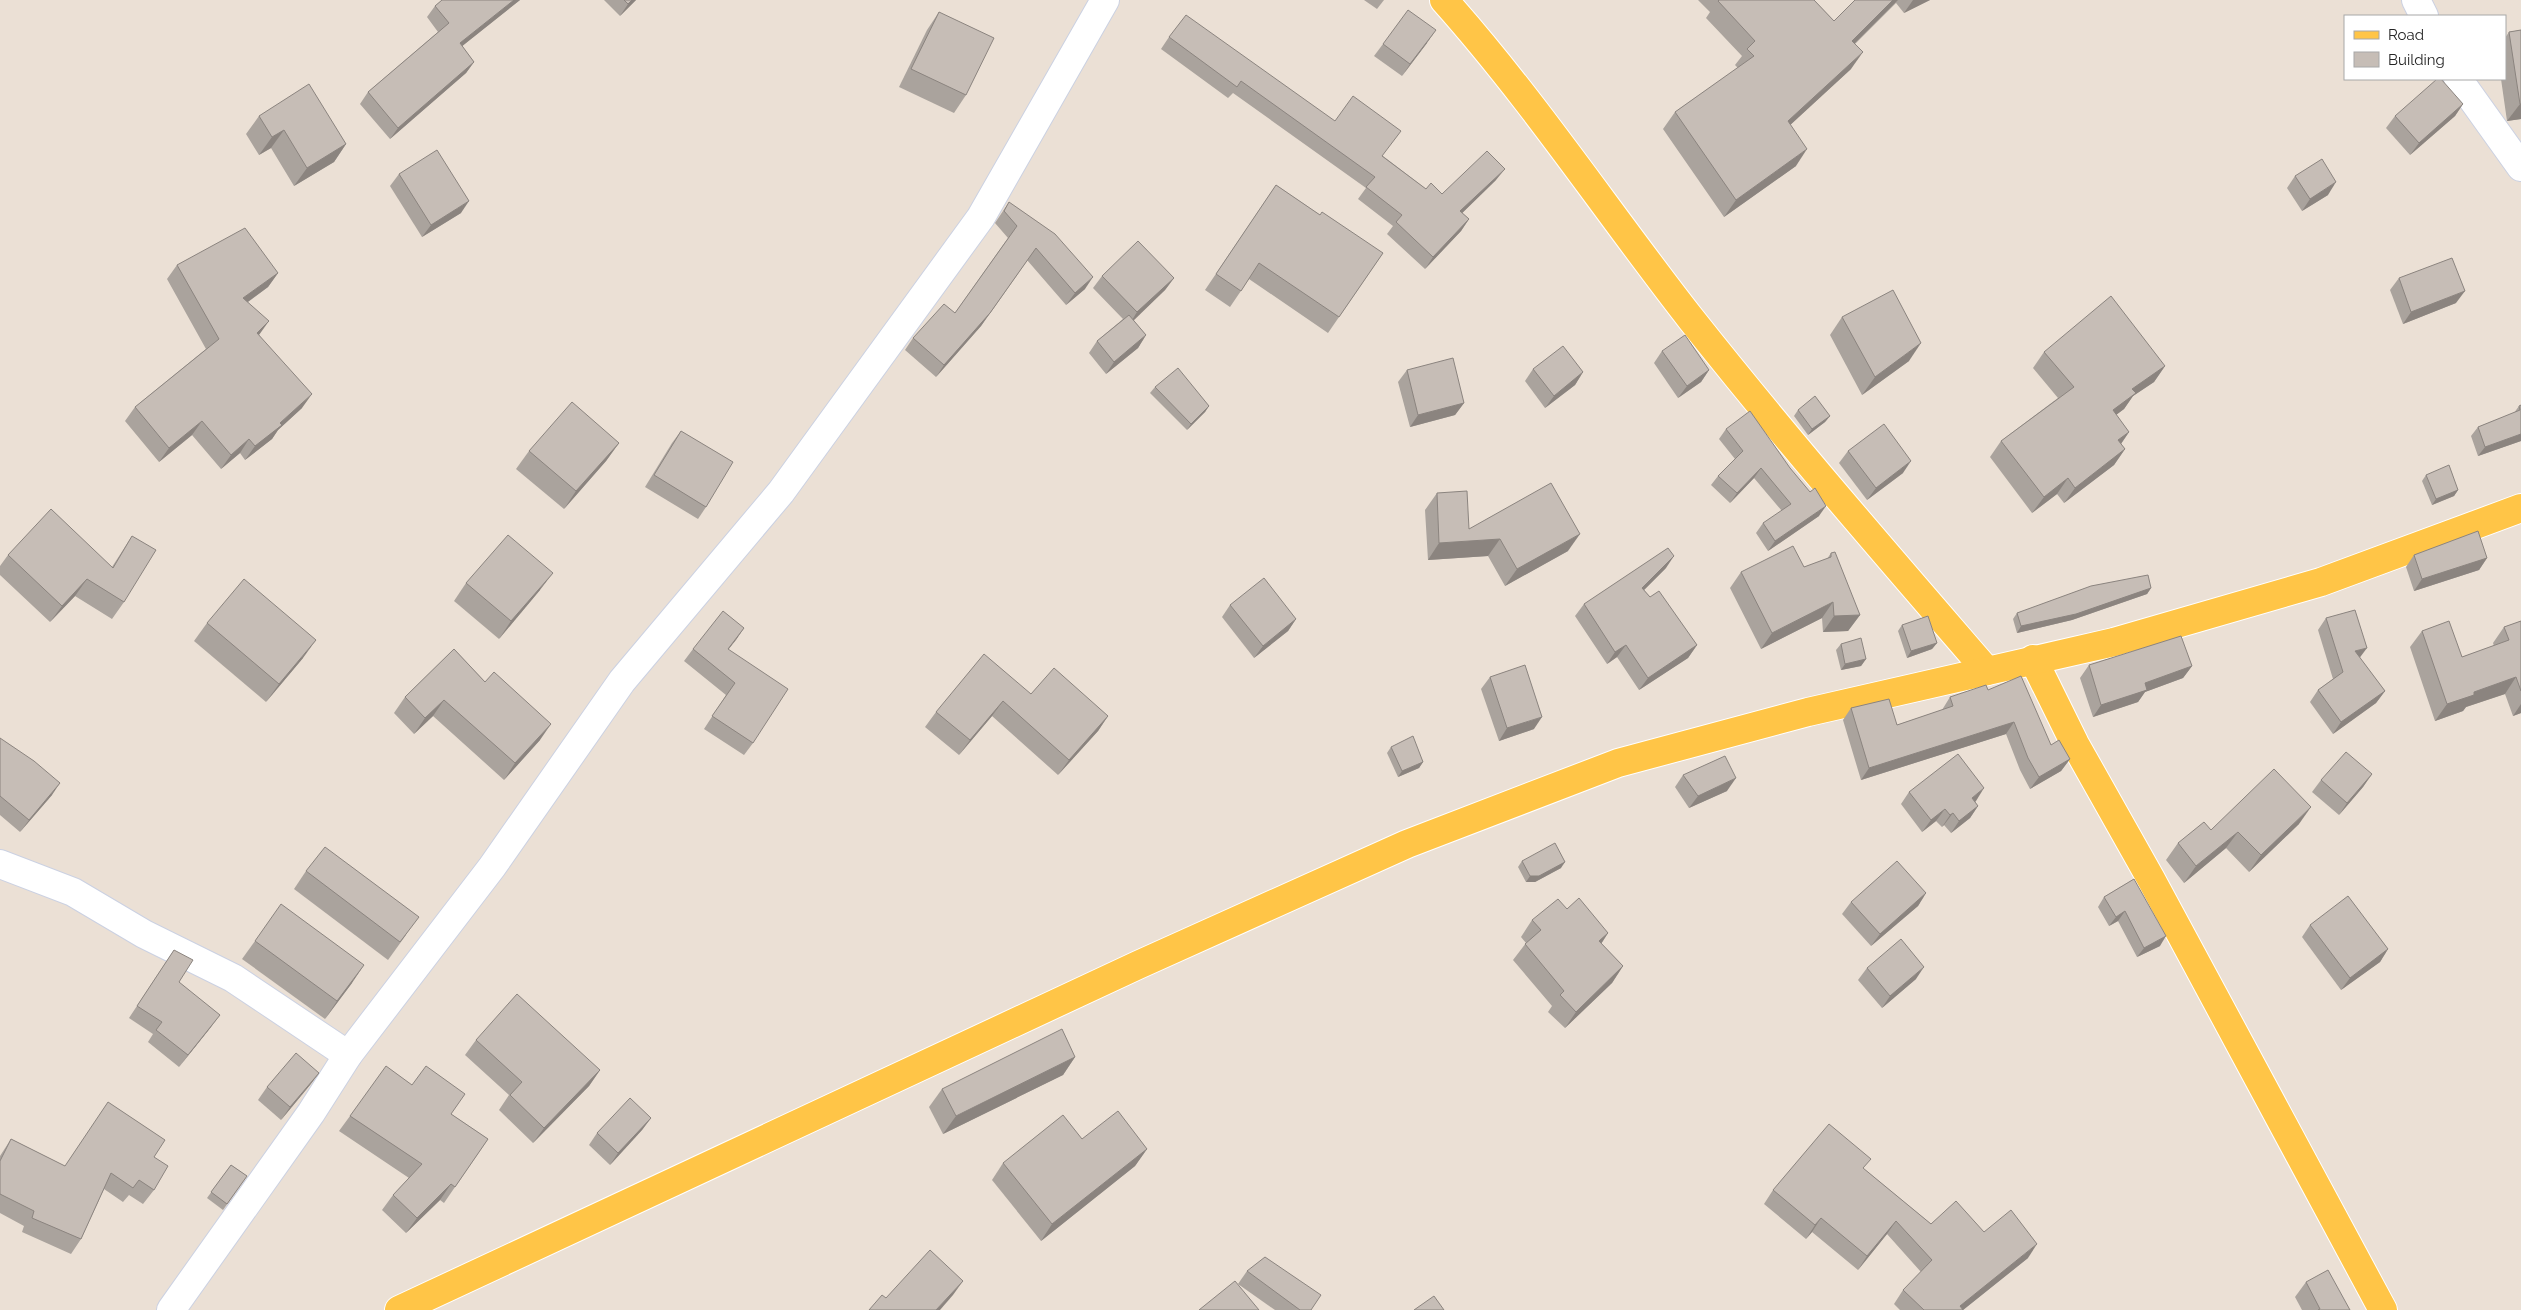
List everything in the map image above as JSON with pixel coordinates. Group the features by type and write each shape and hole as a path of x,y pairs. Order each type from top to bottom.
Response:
{"main road":[{"path":"1444,0 1493,55 1691,318 1840,501 1987,671"},
{"path":"399,1310 1138,965 1407,844 1618,763 1808,712 2114,642 2321,582 2496,519 2521,508"},
{"path":"2033,659 2075,744 2151,879 2383,1310"}],"street":[{"path":"171,1310 311,1113 348,1055 492,867 622,681 781,492 980,217 1105,0"},
{"path":"2416,0 2424,15"},
{"path":"2459,80 2521,167"},
{"path":"0,864 73,892 144,934 233,978 348,1055"}],"building":[{"path":"442,0 514,0 460,43 474,62 398,128 368,92 449,23 435,6"},
{"path":"624,0 632,0 628,4"},
{"path":"1719,0 1814,0 1834,21 1855,0 1893,0 1852,41 1863,52 1788,121 1807,149 1736,200 1675,112 1754,56 1747,49 1755,41"},
{"path":"1408,10 1436,30 1410,64 1383,44"},
{"path":"939,12 994,38 966,95 911,69"},
{"path":"1186,15 1335,121 1353,96 1401,131 1382,156 1426,189 1431,183 1442,194 1487,151 1505,169 1460,211 1469,219 1433,257 1396,222 1402,215 1366,187 1375,177 1241,81 1237,87 1169,37"},
{"path":"2521,30 2521,104 2520,104 2509,32"},
{"path":"2436,80 2442,80 2463,104 2419,143 2395,116"},
{"path":"309,84 346,144 307,168 284,130 272,137 259,116"},
{"path":"437,150 469,201 431,225 399,174"},
{"path":"2322,159 2336,182 2310,199 2295,176"},
{"path":"1276,185 1320,215 1322,212 1383,253 1339,317 1259,263 1241,291 1216,274"},
{"path":"1009,202 1055,234 1093,277 1075,293 1036,248 990,313 944,365 913,338 944,304 955,313 1017,226 1004,211"},
{"path":"245,228 278,273 243,298 269,321 257,333 312,394 280,423 282,425 255,446 249,439 231,455 202,421 169,448 135,407 219,339 177,265"},
{"path":"1138,241 1174,278 1137,312 1102,276"},
{"path":"2452,258 2465,291 2411,312 2399,278"},
{"path":"1893,290 1921,343 1875,377 1842,317"},
{"path":"2111,296 2165,366 2132,389 2136,393 2113,410 2129,432 2118,440 2125,449 2075,488 2068,478 2044,497 2001,441 2074,387 2044,352"},
{"path":"1129,315 1146,335 1114,362 1097,341"},
{"path":"1685,335 1709,370 1687,386 1662,351"},
{"path":"1563,346 1583,372 1554,396 1533,369"},
{"path":"1453,358 1464,403 1418,415 1407,370"},
{"path":"1178,368 1209,406 1191,424 1155,387"},
{"path":"1815,396 1830,416 1812,429 1798,410"},
{"path":"572,402 619,443 576,491 529,451"},
{"path":"2521,405 2521,434 2485,447 2478,427 2520,410 2519,406"},
{"path":"1750,411 1790,468 1810,492 1815,488 1826,506 1775,541 1763,523 1791,504 1761,468 1737,493 1718,476 1743,451 1726,429"},
{"path":"1884,424 1911,461 1876,488 1848,451"},
{"path":"681,431 733,462 706,507 654,475"},
{"path":"2449,465 2458,490 2436,499 2426,475"},
{"path":"1551,483 1580,534 1517,569 1500,539 1439,543 1437,493 1467,491 1469,529"},
{"path":"51,509 113,568 132,536 156,550 124,602 87,579 62,606 8,555"},
{"path":"2478,531 2487,558 2422,579 2414,555"},
{"path":"508,535 553,573 511,621 466,583"},
{"path":"1793,546 1804,567 1831,557 1831,553 1835,552 1860,615 1834,616 1833,602 1772,633 1741,572"},
{"path":"1668,548 1674,556 1642,588 1650,597 1659,591 1697,645 1648,678 1626,645 1615,652 1584,604"},
{"path":"2148,575 2151,588 2076,614 2021,626 2017,613 2091,586"},
{"path":"1264,578 1296,619 1263,646 1230,605"},
{"path":"244,579 316,640 279,684 207,623"},
{"path":"2355,610 2367,648 2355,651 2385,691 2341,722 2318,690 2343,672 2326,618"},
{"path":"723,611 744,628 728,649 788,689 753,743 712,716 735,683 693,649"},
{"path":"1928,616 1937,643 1911,651 1902,625"},
{"path":"2449,621 2462,657 2509,640 2504,627 2521,621 2521,691 2516,677 2447,704 2422,631"},
{"path":"2181,636 2192,666 2145,683 2147,690 2101,705 2089,665"},
{"path":"1861,638 1866,659 1845,664 1841,644"},
{"path":"454,649 485,682 494,672 551,724 515,763 444,700 425,718 405,697"},
{"path":"984,654 1031,694 1054,668 1108,716 1069,760 1003,701 970,740 936,712"},
{"path":"1525,665 1542,717 1507,728 1490,677"},
{"path":"2021,676 2051,745 2059,740 2070,759 2039,777 2028,758 2014,722 1869,768 1851,708 1889,699 1897,725 1953,706 1950,697 1986,685 1988,690"},
{"path":"1413,736 1423,762 1402,771 1391,747"},
{"path":"0,738 34,761 60,783 29,820 0,796"},
{"path":"2346,752 2372,774 2347,803 2321,780"},
{"path":"1958,754 1984,788 1972,798 1978,806 1959,821 1953,813 1950,815 1945,809 1931,820 1909,792"},
{"path":"1725,756 1736,778 1698,796 1683,775"},
{"path":"2274,769 2311,807 2261,855 2238,832 2196,866 2178,843 2204,822 2211,830"},
{"path":"1555,843 1565,862 1539,876 1530,876 1522,861"},
{"path":"325,847 419,917 400,942 306,871"},
{"path":"1897,861 1926,893 1880,934 1851,902"},
{"path":"2134,879 2166,936 2144,948 2125,911 2116,917 2104,897"},
{"path":"2348,896 2388,949 2350,978 2310,925"},
{"path":"1579,898 1608,933 1599,941 1623,966 1576,1012 1560,995 1564,991 1525,944 1541,930 1532,920 1558,899 1567,909"},
{"path":"281,904 364,965 337,1001 255,941"},
{"path":"1901,939 1924,967 1890,996 1867,968"},
{"path":"174,950 193,960 179,982 220,1015 188,1055 156,1030 162,1022 137,1006"},
{"path":"517,994 600,1070 544,1128 510,1095 522,1082 476,1040"},
{"path":"1062,1029 1075,1057 956,1116 942,1089"},
{"path":"296,1053 319,1073 290,1107 267,1087"},
{"path":"386,1066 412,1085 426,1066 465,1094 451,1114 488,1139 455,1187 451,1184 417,1218 393,1195 422,1164 350,1116"},
{"path":"630,1098 651,1118 618,1153 597,1133"},
{"path":"108,1102 165,1140 154,1157 168,1166 154,1190 139,1180 133,1188 111,1173 81,1239 32,1218 34,1211 0,1194 0,1161 11,1139 65,1166"},
{"path":"1118,1111 1147,1149 1052,1224 1003,1163 1063,1115 1082,1139"},
{"path":"1829,1124 1871,1159 1863,1168 1931,1224 1956,1201 1984,1232 2011,1210 2037,1244 1960,1306 1963,1310 1924,1310 1903,1290 1932,1260 1896,1221 1867,1256 1821,1218 1815,1225 1773,1190"},
{"path":"231,1165 247,1176 227,1204 211,1192"},
{"path":"930,1250 963,1281 936,1310 869,1310 882,1295 886,1298"},
{"path":"1265,1257 1321,1295 1311,1310 1300,1310 1247,1271"},
{"path":"2328,1270 2350,1310 2318,1310 2320,1309 2306,1282"},
{"path":"1235,1281 1259,1310 1199,1310"},
{"path":"1434,1296 1444,1310 1414,1310"}]}
